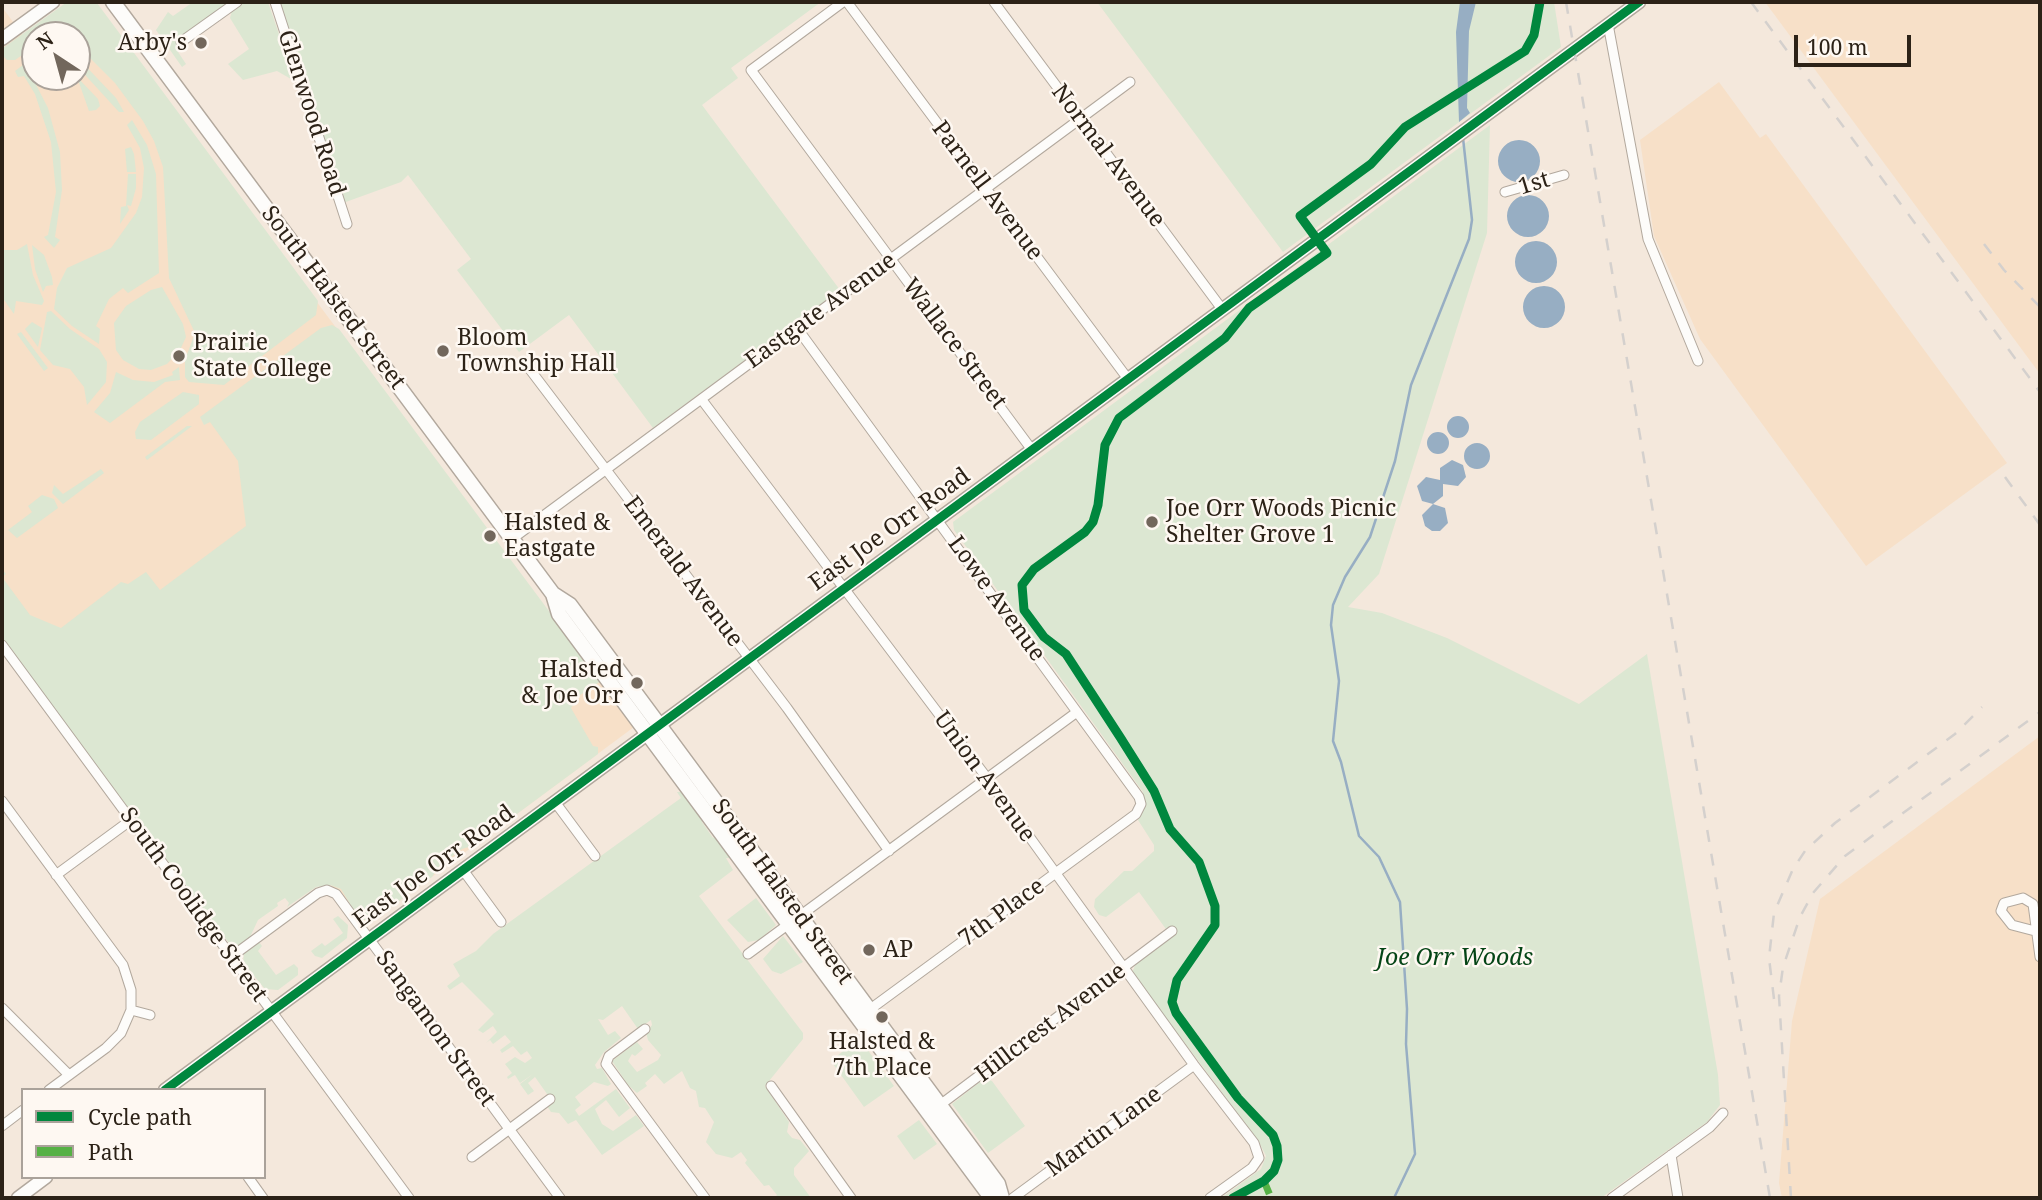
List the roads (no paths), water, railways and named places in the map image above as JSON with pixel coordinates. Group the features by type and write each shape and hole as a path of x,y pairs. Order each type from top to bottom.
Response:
{"main road":[{"name":"South Halsted Street","path":"113,2 553,594 559,614 653,729 935,1110 998,1184 1002,1198"},
{"name":"South Halsted Street","path":"935,1110 987,1192 996,1198"}],"street":[{"path":"2,39 53,2"},
{"path":"181,42 237,2"},
{"name":"Glenwood Road","path":"275,2 346,224"},
{"name":"Wallace Street","path":"845,2 751,70 1032,450"},
{"name":"Parnell Avenue","path":"845,2 1128,379"},
{"name":"Normal Avenue","path":"994,2 1222,309"},
{"name":"East Joe Orr Road","path":"168,1088 1639,2"},
{"path":"1608,24 1648,239 1699,361"},
{"name":"Eastgate Avenue","path":"512,539 1130,82"},
{"name":"1st","path":"1505,192 1564,175"},
{"name":"Lowe Avenue","path":"797,328 938,519 1141,804"},
{"name":"Emerald Avenue","path":"525,363 749,659 889,850"},
{"name":"Union Avenue","path":"702,400 987,778 1123,968 1254,1143 1259,1158 1252,1168 1210,1198"},
{"name":"South Coolidge Street","path":"2,645 409,1198"},
{"path":"748,954 1077,712"},
{"path":"2,801 123,965 131,990 131,1010 121,1033 106,1048 52,1088"},
{"path":"555,802 595,856"},
{"name":"7th Place","path":"864,1014 1136,814 1141,804"},
{"path":"56,875 131,820"},
{"path":"463,870 501,922"},
{"name":"Sangamon Street","path":"232,957 318,892 327,890 336,894 560,1198"},
{"name":"Hillcrest Avenue","path":"935,1110 1172,931"},
{"path":"2035,931 2040,957"},
{"path":"2,1008 69,1075"},
{"path":"131,1010 150,1015"},
{"path":"645,1029 606,1060 705,1198"},
{"name":"Martin Lane","path":"1013,1198 1194,1065"},
{"path":"771,1086 851,1198"},
{"path":"472,1157 550,1099"},
{"path":"2,1126 21,1112"},
{"path":"1612,1198 1713,1124 1723,1113"},
{"path":"1671,1155 1678,1198"},
{"path":"21,1197 44,1179"},
{"path":"249,1179 263,1198"}],"water":[{"path":"1460,2 1476,2 1469,31 1467,108 1470,113 1459,122 1456,32"},
{"path":"1519,140 1534,146 1540,161 1534,176 1519,182 1504,176 1498,161 1504,146"},
{"path":"1528,195 1543,201 1549,216 1543,231 1528,237 1513,231 1507,216 1513,201"},
{"path":"1536,241 1551,247 1557,262 1551,277 1536,283 1521,277 1515,262 1521,247"},
{"path":"1544,286 1559,292 1565,307 1559,322 1544,328 1529,322 1523,307 1529,292"},
{"path":"1454,416 1462,416 1469,423 1469,431 1462,438 1454,438 1447,431 1447,423"},
{"path":"1438,432 1446,435 1449,443 1446,451 1438,454 1430,451 1427,443 1430,435"},
{"path":"1477,443 1487,446 1490,456 1487,466 1477,469 1467,466 1464,456 1467,446"},
{"path":"1452,460 1463,465 1466,477 1458,486 1443,484 1443,496 1433,504 1422,501 1417,486 1426,477 1440,480 1440,468"},
{"path":"1433,504 1445,508 1448,523 1440,531 1432,531 1425,526 1422,515"}],"waterway":[{"path":"1394,1198 1415,1154 1406,1044 1407,1009 1400,902 1379,857 1359,836 1341,762 1333,741 1339,681 1331,625 1333,605 1345,577 1370,537 1395,461 1411,385 1469,239 1472,220 1463,138"}],"railway":[{"path":"1566,2 1770,1198"},
{"path":"1751,2 2040,392"},
{"path":"1984,244 2004,270 2040,307"},
{"path":"2005,477 2040,525"},
{"path":"1774,999 1769,958 1774,913 1793,869 1805,851 1835,823 1955,734 1982,707"},
{"path":"1791,1198 1779,996 1783,967 1800,917 1813,893 1845,856 2040,712"}],"place":[{"name":"Arby's","path":"201,43"},
{"name":"Bloom Township Hall","path":"443,351"},
{"name":"Prairie State College","path":"179,356"},
{"name":"Joe Orr Woods Picnic Shelter Grove 1","path":"1152,522"},
{"name":"Halsted & Eastgate","path":"490,536"},
{"name":"Halsted & Joe Orr","path":"637,683"},
{"name":"AP","path":"869,950"},
{"name":"Halsted & 7th Place","path":"882,1017"}],"park label":[{"name":"Joe Orr Woods","path":"1455,958"}]}
